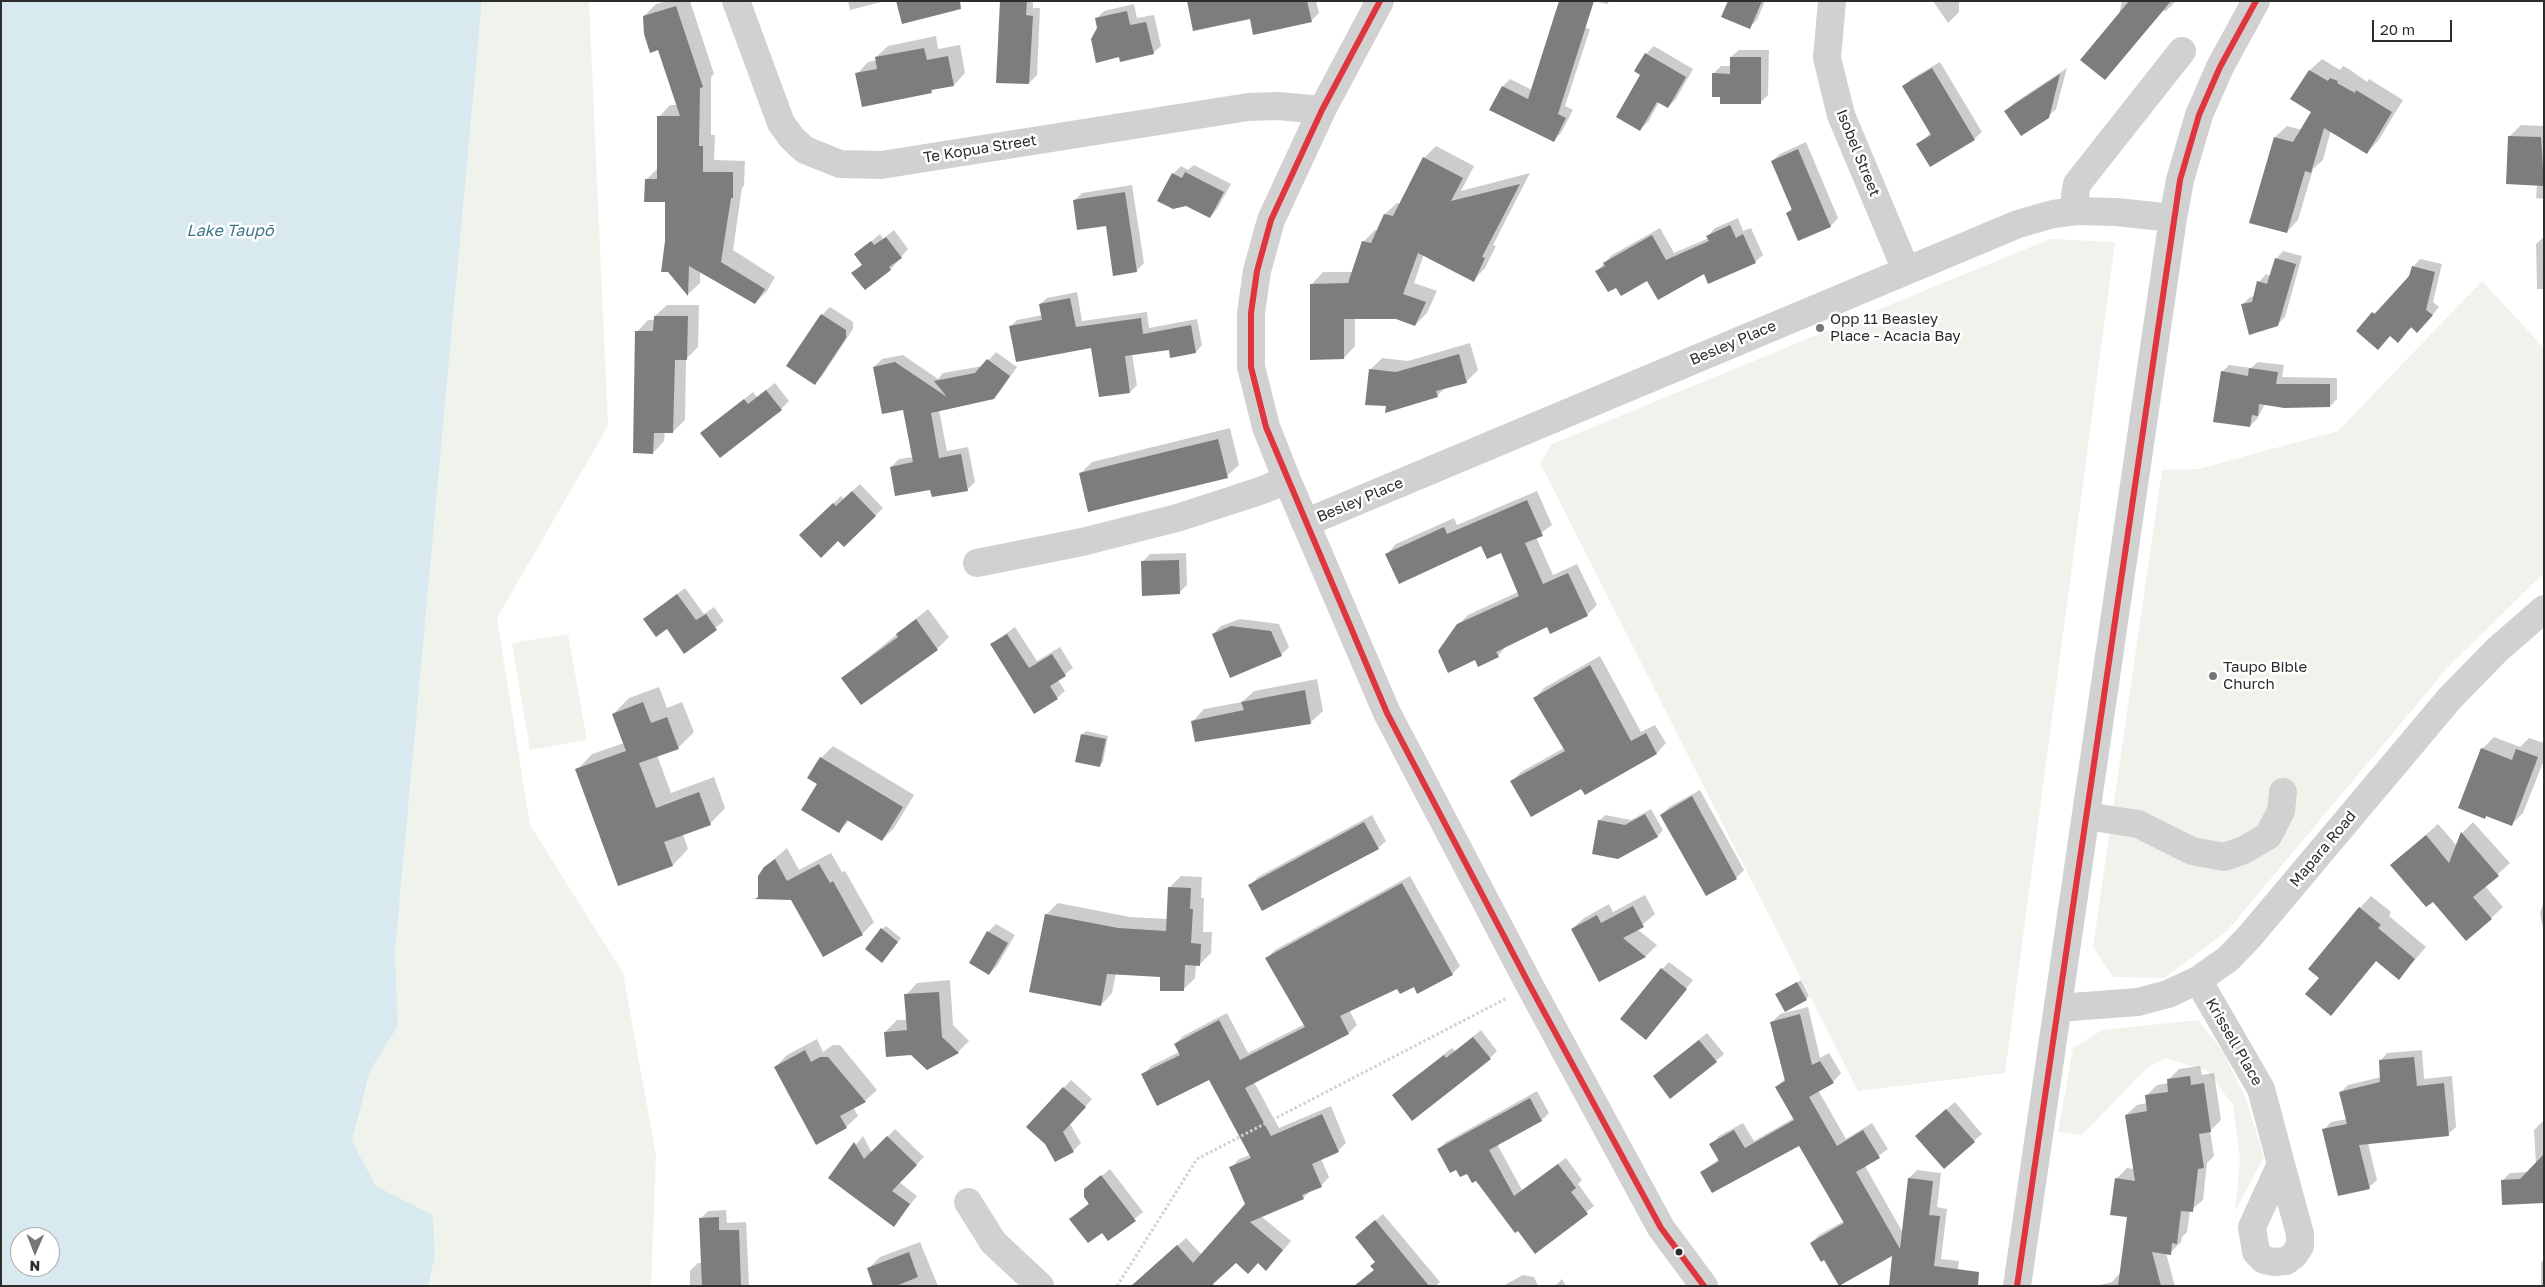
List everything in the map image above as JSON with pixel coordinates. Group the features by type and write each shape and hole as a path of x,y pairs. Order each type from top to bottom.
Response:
{"street":[{"name":"Te Kopua Street","path":"736,1 781,123 792,138 806,150 840,164 881,165 1248,107 1278,106 1322,110"},
{"path":"1380,1 1322,110 1271,220 1257,271 1251,313 1251,367 1266,427 1286,480 1387,713 1530,986 1661,1228 1704,1286"},
{"name":"Isobel Street","path":"1832,1 1827,58 1841,116 1906,270"},
{"path":"2017,1286 2180,180 2199,115 2220,67 2256,1"},
{"path":"2077,211 2075,195 2077,184 2182,51"},
{"name":"Besley Place","path":"1305,523 2018,224 2053,214 2077,211 2116,212 2173,218"},
{"path":"977,563 1082,542 1177,518 1260,491 1286,480"},
{"name":"Mapara Road","path":"2058,1008 2138,1002 2168,994 2198,980 2228,959 2250,936 2450,698 2498,649 2544,609"},
{"path":"2086,816 2138,824 2192,851 2224,857 2244,850 2268,836 2282,811 2283,792"},
{"name":"Krissell Place","path":"2198,980 2261,1089 2281,1164"},
{"path":"968,1202 993,1242 1040,1286"}],"path":[{"path":"1117,1286 1197,1159 1530,986"}],"shaded area":[{"path":"482,1 589,1 608,426 497,618 530,825 623,973 656,1155 651,1286 428,1286 435,1257 433,1215 376,1186 352,1141 370,1071 398,1026 395,952"},
{"path":"2050,239 2115,242 2005,1073 1858,1091 1540,463 1552,444"},
{"path":"2482,281 2544,348 2544,573 2449,666 2227,931 2165,978 2113,977 2093,947 2162,470 2198,469 2338,431"},
{"path":"568,634 587,740 530,750 512,643"},
{"path":"2198,1020 2222,1050 2246,1099 2264,1157 2235,1211 2240,1160 2233,1105 2207,1071 2165,1058 2147,1068 2082,1135 2058,1132 2073,1048 2102,1030"}],"water":[{"name":"Lake Taupō","path":"1,1 482,1 395,952 398,1026 370,1071 352,1141 376,1186 433,1215 435,1257 428,1286 1,1286"}],"building":[{"path":"896,1 960,1 961,9 902,24"},
{"path":"1000,1 1027,1 1026,15 1033,16 1029,84 996,83"},
{"path":"1187,1 1307,1 1312,22 1253,35 1250,19 1193,31"},
{"path":"1559,1 1594,1 1558,114 1566,118 1554,142 1489,110 1502,86 1528,99"},
{"path":"1728,1 1762,1 1750,29 1721,17"},
{"path":"2129,1 2171,1 2105,80 2080,60"},
{"path":"676,6 703,87 700,88 699,146 703,146 703,172 733,172 733,198 731,198 721,262 765,289 755,304 689,266 688,296 668,272 661,272 665,241 665,202 644,202 645,179 657,179 657,116 680,116 658,50 650,53 644,34 643,16"},
{"path":"1127,11 1130,25 1146,22 1154,54 1120,62 1119,57 1096,63 1091,39 1097,28 1095,18"},
{"path":"924,48 927,60 948,56 954,86 931,90 932,93 862,107 855,73 877,69 875,57"},
{"path":"1645,53 1686,77 1668,108 1657,102 1640,131 1616,117 1640,75 1634,71"},
{"path":"1730,57 1761,57 1761,104 1720,104 1720,97 1712,97 1712,73 1730,74"},
{"path":"1932,68 1975,140 1930,167 1916,144 1931,135 1902,86"},
{"path":"2309,70 2328,81 2330,78 2338,81 2337,83 2355,93 2356,90 2392,112 2367,154 2324,128 2311,173 2305,171 2287,233 2249,223 2274,137 2293,142 2311,112 2290,99"},
{"path":"2060,74 2049,118 2021,136 2004,111"},
{"path":"2508,136 2541,137 2544,186 2506,184"},
{"path":"1798,149 1831,227 1798,241 1786,213 1792,210 1771,161"},
{"path":"1423,157 1463,178 1451,201 1520,184 1482,257 1485,258 1474,282 1418,253 1403,294 1426,302 1415,326 1396,319 1344,319 1344,359 1310,360 1310,284 1348,283 1362,241 1371,243 1384,214 1393,216"},
{"path":"1185,172 1224,192 1210,218 1186,206 1173,209 1157,201 1172,173 1182,178"},
{"path":"1125,192 1137,272 1113,276 1106,226 1077,230 1073,200"},
{"path":"1730,225 1736,238 1743,234 1756,263 1708,284 1704,274 1658,300 1647,281 1621,296 1616,288 1608,292 1595,271 1605,266 1603,263 1652,235 1666,260 1709,241 1706,236"},
{"path":"886,237 902,258 889,267 891,270 865,290 851,273 862,265 854,254 871,241 874,245"},
{"path":"2275,258 2296,264 2278,326 2249,335 2241,304 2252,302 2257,281 2267,284"},
{"path":"2412,266 2435,272 2426,310 2433,315 2417,333 2411,327 2398,343 2390,336 2378,350 2356,331 2372,312 2375,314 2409,276"},
{"path":"1070,298 1076,327 1141,318 1143,334 1191,325 1196,353 1170,358 1169,350 1125,356 1130,393 1099,397 1091,348 1016,362 1009,326 1042,320 1039,304"},
{"path":"821,314 846,330 846,338 815,385 786,366"},
{"path":"654,316 688,316 687,360 675,360 673,433 654,433 653,454 633,453 635,331 653,331"},
{"path":"1459,354 1467,383 1436,391 1438,397 1385,413 1386,406 1365,405 1369,369 1396,372"},
{"path":"987,359 1010,376 994,399 931,413 939,458 961,454 968,491 932,497 930,490 895,496 890,467 913,462 903,410 882,414 873,367 895,362 947,397 934,381 975,373"},
{"path":"2249,368 2278,372 2276,384 2330,384 2330,407 2284,408 2259,404 2258,416 2252,415 2250,427 2213,422 2221,371 2248,376"},
{"path":"766,390 782,410 720,458 700,433 744,399 748,404"},
{"path":"1218,439 1228,478 1088,512 1079,473"},
{"path":"852,491 876,516 844,547 838,541 821,558 799,535 833,503 836,506"},
{"path":"1527,500 1543,536 1525,543 1543,584 1568,573 1588,616 1550,634 1547,627 1496,652 1499,657 1478,667 1475,660 1448,673 1438,651 1457,624 1519,596 1501,553 1487,559 1481,546 1399,584 1385,554 1444,527 1447,534"},
{"path":"1179,560 1180,594 1142,596 1141,561"},
{"path":"677,594 696,620 706,614 717,630 684,654 667,629 656,637 643,619"},
{"path":"916,619 938,650 861,705 841,678 898,637 896,634"},
{"path":"1231,626 1271,631 1282,656 1230,678 1212,634"},
{"path":"1007,634 1029,668 1052,654 1066,676 1050,686 1058,699 1034,714 990,644"},
{"path":"1590,665 1631,741 1646,733 1657,754 1585,795 1581,789 1531,817 1510,781 1565,751 1533,698"},
{"path":"1305,690 1311,724 1195,742 1191,721 1244,710 1241,702"},
{"path":"643,702 651,723 667,717 679,749 639,763 656,808 699,792 711,825 664,842 673,866 618,886 575,769 626,751 612,714"},
{"path":"1081,734 1106,739 1100,767 1075,762"},
{"path":"2481,748 2512,760 2516,749 2538,757 2512,826 2486,816 2485,819 2458,808"},
{"path":"820,757 903,807 882,841 847,820 839,833 801,810 817,784 807,778"},
{"path":"1692,796 1737,879 1706,896 1660,815"},
{"path":"1645,814 1658,837 1618,859 1592,854 1598,820 1625,825"},
{"path":"1364,822 1379,849 1262,911 1248,885"},
{"path":"2461,832 2499,876 2473,897 2492,919 2466,941 2433,902 2426,907 2390,865 2426,835 2449,863"},
{"path":"775,859 787,881 819,864 830,883 833,881 863,935 823,957 791,900 755,899 758,897 758,876 764,867"},
{"path":"1402,883 1453,975 1417,994 1414,987 1400,994 1397,989 1340,1016 1349,1034 1245,1088 1271,1136 1322,1114 1339,1152 1312,1164 1322,1187 1302,1195 1304,1199 1250,1222 1283,1250 1266,1271 1258,1263 1248,1274 1236,1263 1213,1284 1214,1286 1131,1286 1177,1245 1193,1263 1245,1204 1229,1167 1251,1158 1209,1080 1157,1106 1141,1074 1180,1055 1174,1044 1219,1020 1240,1060 1305,1027 1265,958"},
{"path":"1168,887 1191,888 1190,909 1193,909 1191,943 1201,944 1200,966 1185,965 1184,991 1160,991 1160,977 1107,974 1101,1006 1029,992 1045,914 1118,928 1166,931"},
{"path":"1633,906 1644,927 1623,938 1646,957 1599,982 1571,929 1597,915 1601,923"},
{"path":"2359,907 2381,925 2378,928 2415,959 2399,980 2376,961 2331,1016 2305,994 2319,978 2308,969"},
{"path":"881,928 898,942 882,963 865,949"},
{"path":"987,931 1008,943 989,975 969,963"},
{"path":"1661,968 1687,989 1646,1040 1620,1019"},
{"path":"1797,982 1807,1000 1785,1012 1775,994"},
{"path":"939,992 942,1037 959,1053 927,1070 911,1055 886,1057 884,1032 907,1030 904,994"},
{"path":"1800,1014 1812,1065 1820,1061 1834,1083 1809,1097 1837,1146 1863,1130 1880,1158 1856,1172 1900,1249 1908,1178 1933,1181 1929,1215 1940,1216 1934,1266 1979,1272 1978,1286 1889,1286 1892,1256 1839,1286 1824,1260 1821,1262 1810,1243 1844,1223 1799,1146 1712,1193 1700,1172 1719,1161 1709,1144 1734,1130 1745,1148 1794,1120 1775,1087 1785,1081 1770,1022"},
{"path":"1473,1037 1491,1059 1412,1121 1392,1095 1444,1055 1446,1058"},
{"path":"1699,1040 1717,1062 1670,1099 1653,1076"},
{"path":"805,1050 811,1062 820,1057 828,1057 866,1102 840,1116 847,1128 816,1145 774,1067"},
{"path":"2414,1057 2417,1086 2444,1083 2449,1136 2359,1145 2370,1189 2338,1196 2322,1129 2347,1124 2339,1092 2380,1082 2379,1060"},
{"path":"2190,1076 2191,1085 2204,1083 2211,1132 2199,1134 2204,1168 2198,1169 2193,1212 2181,1211 2177,1244 2172,1243 2171,1255 2152,1252 2161,1286 2118,1286 2127,1217 2110,1215 2115,1178 2135,1181 2125,1115 2147,1111 2145,1095 2168,1092 2167,1079"},
{"path":"1063,1087 1086,1107 1063,1132 1074,1152 1055,1162 1045,1144 1026,1127"},
{"path":"1530,1098 1542,1121 1489,1150 1514,1196 1558,1164 1576,1188 1571,1192 1588,1214 1535,1254 1518,1231 1515,1233 1476,1181 1472,1183 1467,1174 1460,1177 1456,1170 1450,1173 1437,1149"},
{"path":"1946,1109 1975,1142 1944,1169 1915,1136"},
{"path":"887,1136 917,1165 892,1191 910,1204 894,1227 828,1178 854,1142 864,1159"},
{"path":"2544,1154 2544,1203 2502,1205 2501,1180 2520,1179"},
{"path":"1101,1175 1136,1221 1108,1241 1102,1233 1088,1243 1069,1219 1089,1204 1084,1197 1084,1189"},
{"path":"719,1217 719,1230 739,1230 741,1286 702,1286 699,1218"},
{"path":"1375,1220 1429,1286 1354,1286 1374,1270 1370,1266 1375,1262 1355,1237"},
{"path":"909,1252 918,1277 896,1286 873,1286 867,1268"}],"transit line":[{"path":"1380,1 1322,110 1271,220 1257,271 1251,313 1251,367 1266,427 1387,713 1530,986 1661,1228 1704,1286"},
{"path":"2017,1286 2180,180 2199,115 2220,67 2256,1"}],"place":[{"name":"Opp 11 Beasley Place - Acacia Bay","path":"1820,328"},
{"name":"Taupo Bible Church","path":"2213,676"}]}
